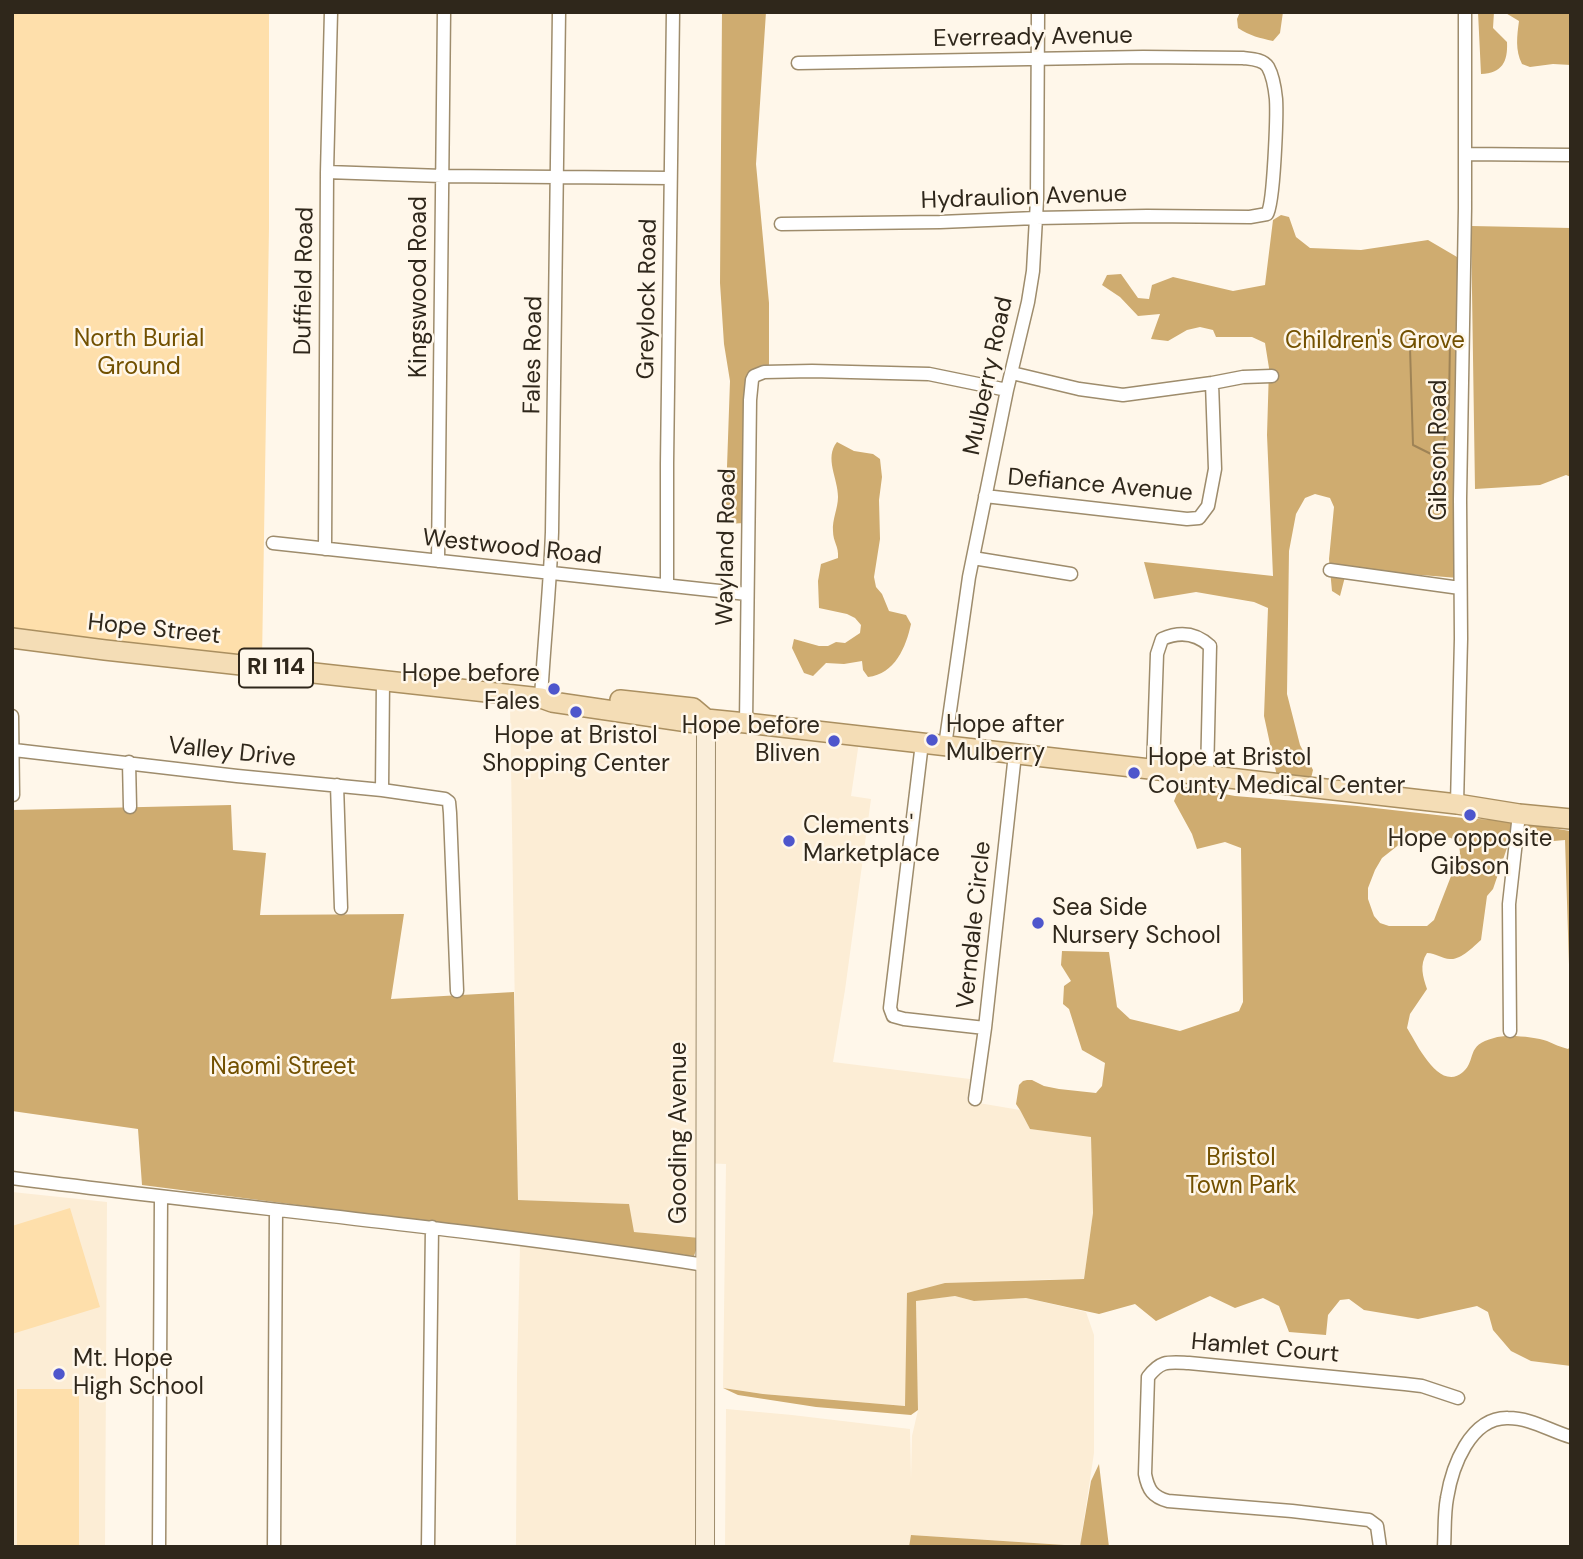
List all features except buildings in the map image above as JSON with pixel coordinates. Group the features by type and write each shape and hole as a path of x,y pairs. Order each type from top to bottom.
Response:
{"main road":[{"name":"Hope Street","path":"12,638 541,698 552,693 693,708 706,719 1571,819"},
{"name":"Gooding Avenue","path":"705,1547 706,719"}],"street":[{"name":"Duffield Road","path":"325,549 327,172 331,12"},
{"name":"Kingswood Road","path":"438,561 444,12"},
{"name":"Fales Road","path":"541,698 550,573 559,12"},
{"name":"Greylock Road","path":"667,585 673,12"},
{"name":"Mulberry Road","path":"945,746 973,558 1033,271 1038,12"},
{"name":"Gibson Road","path":"1457,804 1465,12"},
{"name":"Everready Avenue","path":"798,63 1143,57 1258,60 1266,65 1273,82 1276,102 1272,192 1270,211 1267,214"},
{"path":"1465,154 1571,155"},
{"path":"327,172 670,178"},
{"name":"Hydraulion Avenue","path":"781,224 1036,218 1250,217 1267,214"},
{"name":"Wayland Road","path":"746,723 750,400 752,380 756,374 825,371 929,374 1007,390"},
{"path":"1012,373 1113,394 1243,377 1272,376"},
{"name":"Defiance Avenue","path":"985,496 1187,519 1199,518 1211,498 1215,469 1212,383"},
{"name":"Westwood Road","path":"273,543 747,594"},
{"path":"973,558 1070,574"},
{"path":"1330,570 1460,588"},
{"path":"1153,770 1157,654 1162,639 1173,634 1182,634 1203,639 1210,646 1207,777"},
{"path":"382,790 383,680"},
{"path":"12,716 13,795"},
{"path":"922,743 890,1004 893,1016 904,1019 985,1028"},
{"name":"Valley Drive","path":"14,750 445,799 449,802 450,813 457,991"},
{"name":"Verndale Circle","path":"975,1100 1015,754"},
{"path":"129,762 130,807"},
{"path":"337,785 341,908"},
{"path":"1510,1031 1509,904 1519,814"},
{"path":"12,1178 432,1227 705,1265"},
{"path":"159,1547 161,1197"},
{"path":"274,1547 275,1210"},
{"path":"428,1547 432,1227"},
{"name":"Hamlet Court","path":"1380,1547 1377,1526 1369,1520 1168,1501 1153,1495 1145,1474 1148,1377 1156,1367 1173,1362 1189,1363 1422,1386 1458,1398"},
{"path":"1444,1547 1444,1517 1452,1478 1468,1442 1477,1431 1490,1422 1508,1418 1528,1420 1571,1437"}],"shaded area":[{"path":"1445,335 1450,340 1449,405 1442,457 1413,445 1410,348 1415,341"},
{"path":"510,704 689,729 859,742 851,796 871,799 833,1062 970,1079 967,1101 1020,1110 1030,1129 1091,1136 1093,1213 1084,1279 1026,1280 908,1293 906,1406 763,1394 723,1388 726,1164 700,1163 700,1238 633,1232 628,1204 518,1200"},
{"name":"Mt. Hope High School","path":"12,1192 107,1202 105,1547 12,1547"},
{"path":"520,1246 700,1268 699,1547 516,1547"},
{"path":"955,1296 974,1301 1026,1298 1086,1312 1094,1335 1094,1453 1080,1546 912,1535 909,1547 725,1547 726,1409 910,1429 911,1479 912,1436 918,1410 916,1300"}],"green space":[{"name":"North Burial Ground","path":"12,12 269,12 269,228 262,660 12,628"},
{"path":"722,12 766,12 756,164 769,303 769,367 749,372 745,523 725,524 730,381 724,344 720,283"},
{"path":"1240,12 1283,12 1280,33 1273,41 1247,33 1238,28 1237,19"},
{"path":"1478,12 1494,12 1493,28 1507,42 1505,61 1499,69 1481,74"},
{"path":"1504,12 1571,12 1571,65 1530,67 1522,64 1517,48 1519,21"},
{"path":"1281,215 1289,217 1296,237 1310,248 1361,250 1428,240 1457,257 1458,578 1347,569 1340,596 1332,591 1329,559 1334,507 1330,498 1315,494 1305,498 1296,514 1289,551 1287,694 1300,745 1313,770 1310,782 1278,781 1264,716 1268,608 1254,602 1196,592 1154,599 1144,562 1273,576 1267,435 1269,368 1265,343 1252,337 1216,337 1213,330 1200,327 1187,330 1168,341 1151,339 1160,314 1138,316 1120,297 1102,285 1107,275 1121,274 1138,298 1149,299 1152,285 1173,277 1233,291 1265,285 1273,220"},
{"name":"Children's Grove","path":"1471,226 1571,228 1571,477 1566,475 1540,485 1475,489"},
{"path":"837,442 854,451 873,454 880,459 880,539 874,577 876,587 889,611 906,615 911,624 898,658 885,671 868,677 863,670 862,661 826,663 813,676 804,673 792,648 794,639 828,646 836,642 845,643 860,633 861,625 855,618 819,608 818,581 821,564 838,558 833,527 838,497 832,461 833,448"},
{"name":"Bristol Town Park","path":"1180,786 1235,796 1511,821 1570,831 1571,1027 1565,840 1508,845 1493,889 1487,896 1481,940 1454,959 1427,953 1422,967 1427,989 1410,1014 1407,1028 1429,1063 1445,1076 1454,1077 1467,1067 1479,1045 1494,1038 1528,1037 1568,1049 1571,1046 1571,1366 1531,1361 1511,1351 1493,1330 1488,1312 1477,1306 1418,1319 1364,1310 1349,1299 1340,1300 1328,1315 1326,1335 1289,1332 1279,1306 1263,1298 1235,1308 1210,1296 1156,1321 1135,1304 1099,1314 1026,1298 974,1301 955,1296 916,1301 918,1410 911,1415 816,1407 738,1395 723,1388 905,1406 907,1293 945,1283 1084,1279 1093,1213 1091,1137 1030,1129 1016,1104 1019,1085 1027,1080 1059,1089 1096,1093 1102,1086 1105,1063 1082,1050 1069,1009 1063,1004 1064,986 1071,981 1061,965 1062,951 1109,952 1117,1007 1130,1019 1180,1031 1239,1011 1243,1002 1241,848 1225,842 1197,849 1174,801","holes":["1415,832 1451,838 1459,843 1460,853 1434,920 1427,926 1389,926 1380,923 1374,916 1368,899 1368,888 1382,858"]},
{"name":"Naomi Street","path":"231,805 233,850 266,853 260,915 404,914 391,999 514,992 518,1200 629,1204 634,1232 700,1238 694,1256 142,1185 138,1129 12,1111 12,810"},
{"path":"70,1208 100,1307 12,1334 12,1226"},
{"path":"17,1389 79,1389 79,1547 17,1547"},
{"path":"1099,1464 1109,1547 909,1547 911,1535 1080,1546 1091,1481"}],"place":[{"name":"Hope before Fales","path":"554,689"},
{"name":"Hope at Bristol Shopping Center","path":"576,712"},
{"name":"Hope after Mulberry","path":"932,740"},
{"name":"Hope before Bliven","path":"834,741"},
{"name":"Hope at Bristol County Medical Center","path":"1134,773"},
{"name":"Hope opposite Gibson","path":"1470,815"},
{"name":"Clements' Marketplace","path":"789,841"},
{"name":"Sea Side Nursery School","path":"1038,923"},
{"name":"Mt. Hope High School","path":"59,1374"}]}
